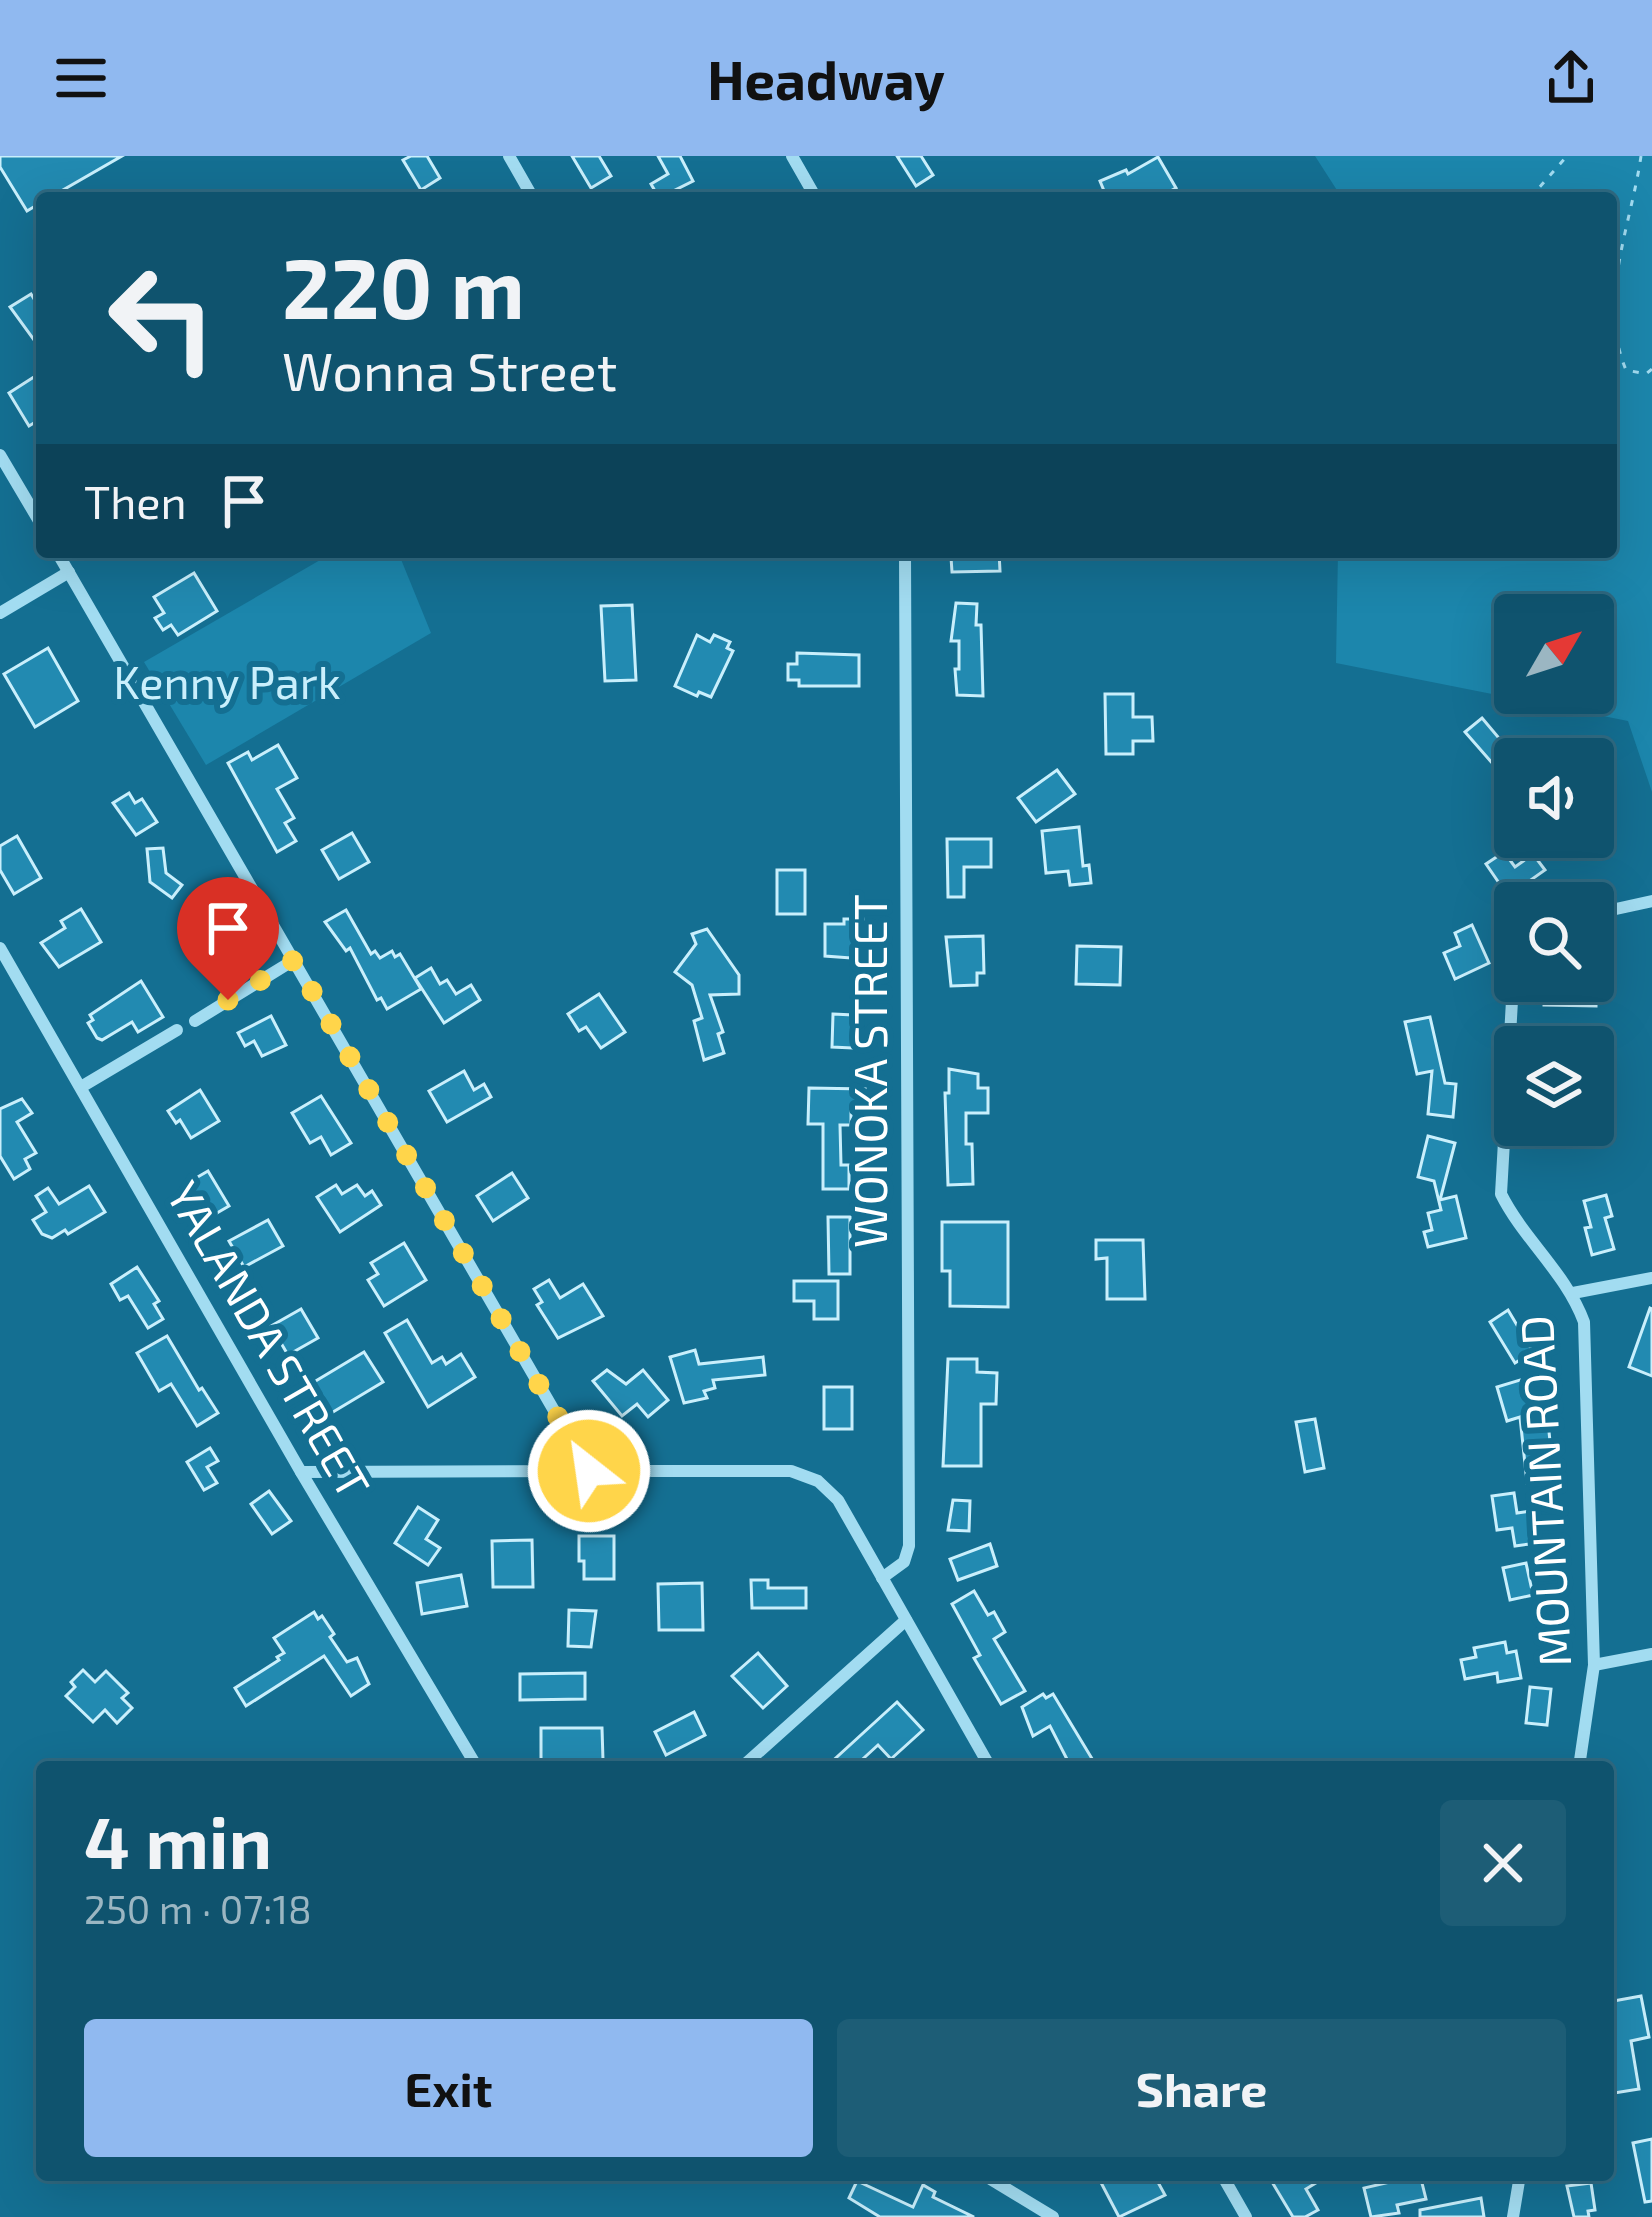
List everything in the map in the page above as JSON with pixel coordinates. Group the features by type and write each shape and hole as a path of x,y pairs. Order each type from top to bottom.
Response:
{"street":[{"path":"509,156 530,192"},
{"path":"792,156 813,192"},
{"path":"0,455 36,516"},
{"path":"61,558 589,1471"},
{"name":"WONOKA STREET","path":"882,1578 904,1562 909,1546 905,558"},
{"path":"0,613 69,572"},
{"path":"1614,910 1652,902"},
{"name":"YALANDA STREET","path":"0,947 301,1472 473,1761"},
{"path":"195,1021 294,960"},
{"name":"MOUNTAIN ROAD","path":"1512,1002 1501,1194 1516,1223 1574,1293 1584,1322 1594,1665 1580,1761"},
{"path":"81,1088 177,1030"},
{"path":"1574,1293 1652,1278"},
{"path":"301,1472 791,1471 818,1481 838,1500 987,1761"},
{"path":"749,1761 906,1620"},
{"path":"1594,1665 1652,1654"},
{"path":"994,2181 1053,2217"},
{"path":"1225,2181 1246,2217"},
{"path":"1514,2217 1519,2181"}],"path":[{"path":"1535,192 1568,156"},
{"path":"1617,278 1641,156"},
{"path":"1617,349 1626,370 1646,374 1652,369"}],"green space":[{"path":"1315,156 1652,156 1652,792 1628,721 1593,714 1614,714 1614,594 1494,594 1494,694 1336,663 1338,558 1617,558 1617,192 1338,192"},
{"name":"Kenny Park","path":"324,558 400,558 431,633 206,765 144,662"}],"building":[{"path":"0,156 122,156 59,192 36,192 36,206 27,211 0,167"},
{"path":"427,156 440,178 421,190 403,160"},
{"path":"572,156 599,156 611,176 591,188"},
{"path":"658,156 680,156 693,181 671,192 656,192 651,184 668,174"},
{"path":"897,156 921,156 933,175 916,186"},
{"path":"1158,157 1176,188 1105,192 1100,181 1126,170 1128,174"},
{"path":"31,294 36,302 36,343 10,307"},
{"path":"36,376 36,422 29,426 9,393"},
{"path":"951,558 999,558 1000,571 952,572"},
{"path":"194,573 217,611 178,635 171,625 163,630 155,618 164,613 154,597"},
{"path":"956,603 977,604 983,696 957,695 959,641 951,641"},
{"path":"632,605 636,680 605,681 601,606"},
{"path":"697,635 710,642 714,635 730,642 727,648 733,651 711,697 675,686"},
{"path":"48,648 78,701 35,727 4,674"},
{"path":"797,653 859,655 859,686 799,686 799,680 788,680 788,664 797,664"},
{"path":"1105,694 1133,694 1133,717 1152,717 1153,741 1133,741 1133,754 1106,754"},
{"path":"1482,718 1499,738 1494,738 1494,763 1493,764 1465,732"},
{"path":"278,745 297,778 277,789 294,818 285,823 296,841 277,852 228,763 248,752 252,760"},
{"path":"1057,770 1075,794 1036,822 1018,798"},
{"path":"129,793 135,803 142,799 157,822 136,835 113,803"},
{"path":"1079,827 1083,866 1089,865 1091,883 1070,885 1068,871 1046,873 1042,831"},
{"path":"352,833 369,862 339,879 322,850"},
{"path":"17,836 41,878 14,894 0,870 0,846"},
{"path":"947,839 991,839 991,867 964,867 964,897 948,897"},
{"path":"163,848 166,873 182,885 172,898 150,882 147,849"},
{"path":"1508,858 1515,867 1536,858 1545,870 1528,882 1498,882 1486,864"},
{"path":"777,870 805,870 805,914 777,914"},
{"path":"209,907 243,963 216,980 182,923"},
{"path":"81,909 101,942 59,967 41,943 65,928 61,921"},
{"path":"346,910 371,954 375,951 380,958 392,951 395,957 400,954 421,989 387,1009 381,998 377,1000 350,948 346,951 325,922"},
{"path":"844,919 863,919 864,959 825,956 825,924 844,924"},
{"path":"1472,925 1489,963 1455,979 1444,953 1460,946 1455,933"},
{"path":"707,929 739,975 739,994 710,995 723,1032 718,1034 724,1053 704,1060 694,1021 702,1018 692,985 675,972 696,944 692,934"},
{"path":"983,936 984,973 977,973 977,985 951,986 946,937"},
{"path":"1077,946 1121,947 1120,985 1076,984"},
{"path":"431,968 440,984 447,980 456,994 471,985 480,1000 444,1023 415,978"},
{"path":"141,981 163,1017 138,1032 132,1022 102,1040 97,1038 88,1023 93,1020 90,1015"},
{"path":"599,994 625,1032 601,1048 586,1027 579,1031 568,1014"},
{"path":"1544,1002 1596,1002 1596,1006"},
{"path":"833,1014 853,1015 856,1037 852,1037 852,1048 832,1047"},
{"path":"271,1016 286,1045 262,1056 254,1041 245,1046 238,1033"},
{"path":"1430,1017 1445,1083 1456,1084 1453,1117 1428,1114 1432,1071 1417,1074 1405,1022"},
{"path":"949,1069 978,1074 978,1088 988,1088 988,1113 966,1113 973,1184 948,1185 945,1093 949,1093"},
{"path":"464,1071 474,1090 484,1084 491,1097 447,1122 429,1091"},
{"path":"809,1088 865,1089 864,1106 851,1111 851,1125 840,1125 841,1165 849,1165 849,1189 823,1189 823,1124 808,1124"},
{"path":"200,1090 219,1121 191,1138 168,1111"},
{"path":"321,1096 351,1143 331,1155 321,1137 310,1143 292,1113"},
{"path":"22,1099 32,1113 17,1122 36,1153 25,1159 30,1169 14,1179 0,1156 0,1109"},
{"path":"1428,1136 1455,1143 1440,1200 1456,1196 1466,1238 1428,1247 1424,1232 1432,1230 1428,1213 1441,1210 1434,1181 1418,1177"},
{"path":"208,1171 229,1206 210,1217 189,1182"},
{"path":"512,1173 528,1198 493,1221 477,1196"},
{"path":"336,1185 342,1194 357,1185 365,1196 372,1191 381,1205 340,1232 317,1197"},
{"path":"89,1186 105,1212 68,1234 65,1230 52,1238 42,1234 33,1220 46,1212 36,1196 48,1188 59,1204"},
{"path":"1606,1195 1612,1216 1605,1218 1614,1249 1592,1255 1584,1201"},
{"path":"828,1217 850,1217 850,1274 829,1274"},
{"path":"268,1220 283,1246 244,1267 229,1241"},
{"path":"942,1222 1008,1222 1008,1307 950,1306 950,1271 942,1271"},
{"path":"1096,1240 1143,1240 1145,1299 1107,1299 1107,1258 1096,1259"},
{"path":"404,1243 426,1280 384,1306 368,1280 378,1274 371,1263"},
{"path":"137,1267 159,1301 154,1304 163,1319 148,1328 128,1296 120,1300 111,1284"},
{"path":"549,1280 560,1298 583,1284 603,1316 558,1338 537,1305 542,1302 534,1289"},
{"path":"794,1281 838,1281 838,1319 814,1319 814,1301 794,1301"},
{"path":"301,1309 318,1338 288,1355 271,1326"},
{"path":"1652,1309 1652,1376 1629,1367"},
{"path":"1508,1310 1533,1352 1515,1363 1490,1322"},
{"path":"407,1320 432,1363 442,1357 446,1364 461,1354 475,1377 428,1407 385,1333"},
{"path":"167,1336 218,1413 197,1426 171,1384 159,1391 137,1353"},
{"path":"695,1350 699,1364 763,1357 765,1375 713,1380 715,1388 704,1391 707,1398 684,1403 670,1357"},
{"path":"364,1352 383,1382 323,1418 307,1391 309,1385"},
{"path":"948,1359 977,1359 977,1372 997,1373 996,1404 981,1404 981,1466 943,1466"},
{"path":"607,1370 626,1384 643,1370 668,1400 648,1417 637,1404 622,1416 593,1381"},
{"path":"1527,1378 1541,1423 1548,1422 1554,1480 1527,1483 1520,1417 1507,1421 1497,1387"},
{"path":"824,1387 852,1387 852,1429 824,1429"},
{"path":"1315,1419 1324,1468 1305,1472 1296,1422"},
{"path":"210,1448 218,1461 207,1467 217,1483 204,1490 187,1462"},
{"path":"269,1491 291,1521 272,1534 251,1504"},
{"path":"1514,1493 1517,1513 1531,1511 1536,1543 1515,1546 1512,1528 1497,1530 1492,1496"},
{"path":"953,1500 970,1501 969,1531 948,1530"},
{"path":"418,1507 438,1520 426,1539 440,1548 428,1565 395,1543"},
{"path":"579,1536 614,1536 614,1579 584,1579"},
{"path":"532,1540 533,1587 493,1587 492,1541"},
{"path":"990,1544 997,1566 958,1580 950,1559"},
{"path":"1526,1563 1533,1595 1510,1600 1503,1568"},
{"path":"461,1575 467,1606 422,1614 417,1583"},
{"path":"751,1580 768,1580 768,1588 806,1588 806,1608 752,1608"},
{"path":"702,1583 703,1630 659,1630 658,1584"},
{"path":"974,1591 1005,1632 994,1639 1025,1691 1001,1704 974,1658 980,1655 952,1604"},
{"path":"569,1610 596,1611 591,1647 568,1646"},
{"path":"314,1612 334,1634 330,1637 347,1662 357,1658 369,1684 351,1696 324,1656 246,1706 235,1688 279,1660 284,1653 274,1638"},
{"path":"1505,1642 1507,1653 1516,1651 1521,1678 1498,1682 1497,1673 1465,1679 1461,1660 1476,1657 1474,1648"},
{"path":"758,1653 787,1686 763,1708 732,1676"},
{"path":"83,1670 95,1682 106,1671 128,1693 122,1698 132,1708 117,1723 105,1710 93,1722 66,1696"},
{"path":"585,1673 585,1699 520,1700 520,1674"},
{"path":"1530,1687 1551,1689 1547,1725 1526,1723"},
{"path":"1043,1694 1046,1698 1053,1694 1093,1761 1068,1761 1050,1726 1033,1736 1022,1707"},
{"path":"897,1702 923,1730 891,1759 878,1745 861,1761 833,1761"},
{"path":"694,1712 705,1735 666,1755 655,1732"},
{"path":"541,1728 602,1728 603,1760 541,1761"},
{"path":"1641,1996 1649,2037 1631,2041 1639,2089 1614,2093 1614,2001"},
{"path":"1652,2139 1652,2201 1645,2202 1633,2143"},
{"path":"857,2181 913,2207 923,2185 935,2192 933,2197 974,2217 880,2217 849,2198"},
{"path":"1100,2181 1157,2181 1165,2195 1119,2217"},
{"path":"1319,2181 1306,2189 1318,2210 1293,2217 1272,2182"},
{"path":"1422,2181 1426,2199 1397,2205 1399,2213 1371,2217 1364,2188"},
{"path":"1591,2183 1595,2210 1588,2211 1589,2217 1574,2217 1567,2186"},
{"path":"1481,2198 1484,2217 1420,2217 1420,2210"}],"route":[{"path":"228,1000 294,960 589,1471"}]}
